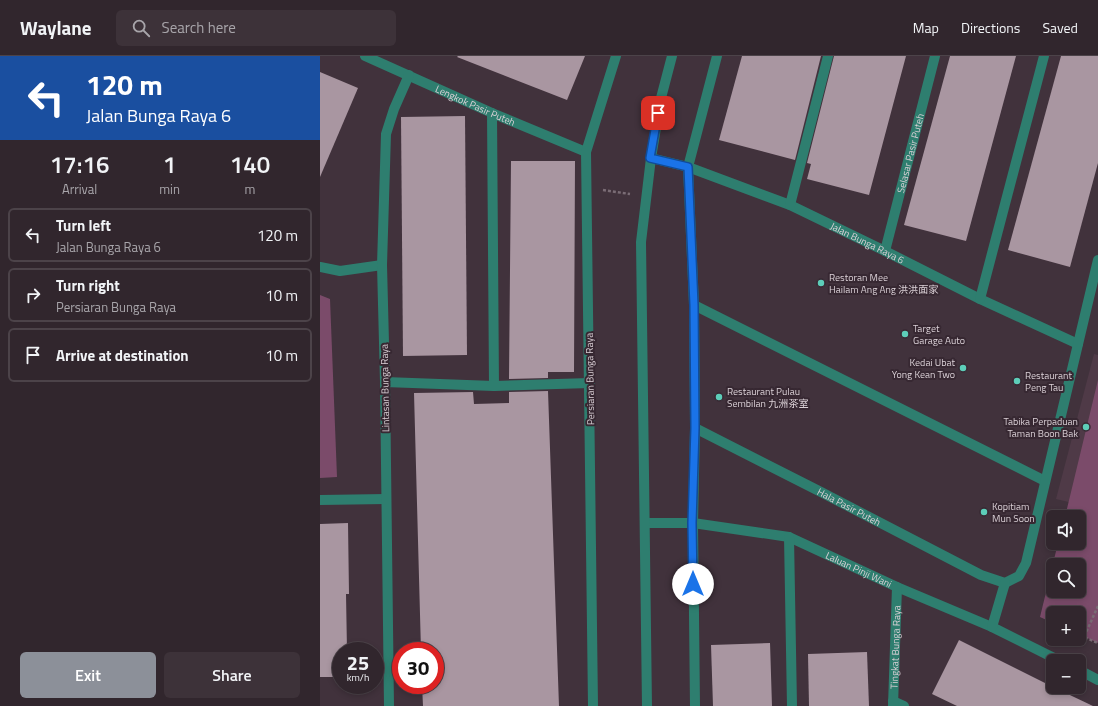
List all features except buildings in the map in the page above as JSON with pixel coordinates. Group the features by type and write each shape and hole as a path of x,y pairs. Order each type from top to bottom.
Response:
{"street":[{"name":"Lengkok Pasir Puteh","path":"365,56 492,113 586,152"},
{"name":"Persiaran Bunga Raya","path":"593,706 586,152 616,56"},
{"path":"648,706 641,242 650,158 661,98 672,56"},
{"path":"695,706 692,523 695,428 694,305 688,167 717,56"},
{"path":"790,205 828,56"},
{"name":"Selasar Pasir Puteh","path":"885,251 934,56"},
{"path":"980,299 1044,56"},
{"name":"Lintasan Bunga Raya","path":"390,706 382,265 386,134 394,109 408,75"},
{"path":"492,113 494,386"},
{"name":"Jalan Bunga Raya 6","path":"650,158 688,167 790,205 980,299 1078,344"},
{"path":"992,627 1005,583 1019,576 1026,563 1098,260"},
{"path":"320,267 340,271 382,265"},
{"path":"694,305 1045,481"},
{"path":"385,382 494,386 590,383"},
{"name":"Hala Pasir Puteh","path":"695,428 981,575 1005,583"},
{"path":"320,500 386,499"},
{"name":"Laluan Pinji Wani","path":"645,523 692,523 789,536 897,588 992,627 1046,654"},
{"path":"789,536 792,706"},
{"name":"Tingkat Bunga Raya","path":"893,704 897,588"},
{"path":"1086,674 1098,680"},
{"path":"893,704 904,706"}],"path":[{"path":"587,188 646,196"},
{"path":"1098,606 1084,636 1098,643"}],"shaded area":[{"path":"320,295 330,299 337,477 320,478"},
{"name":"Tabika Perpaduan Taman Boon Bak","path":"1094,354 1098,355 1098,509 1056,499"},
{"path":"1098,380 1098,643 1086,637 1086,606 1046,606 1046,620 1040,617 1046,592 1046,598 1086,598 1086,558 1054,558 1056,550 1086,550 1086,510 1067,510"}],"place":[{"name":"Restoran Mee Hailam Ang Ang 洪洪面家","path":"821,283"},
{"name":"Target Garage Auto","path":"905,334"},
{"name":"Kedai Ubat Yong Kean Two","path":"963,368"},
{"name":"Restaurant Peng Tau","path":"1017,381"},
{"name":"Restaurant Pulau Sembilan 九洲茶室","path":"719,397"},
{"name":"Tabika Perpaduan Taman Boon Bak","path":"1086,427"},
{"name":"Kopitiam Mun Soon","path":"984,512"}],"route":[{"path":"658,113 650,158 688,167 694,305 695,428 692,523 693,584"}]}
